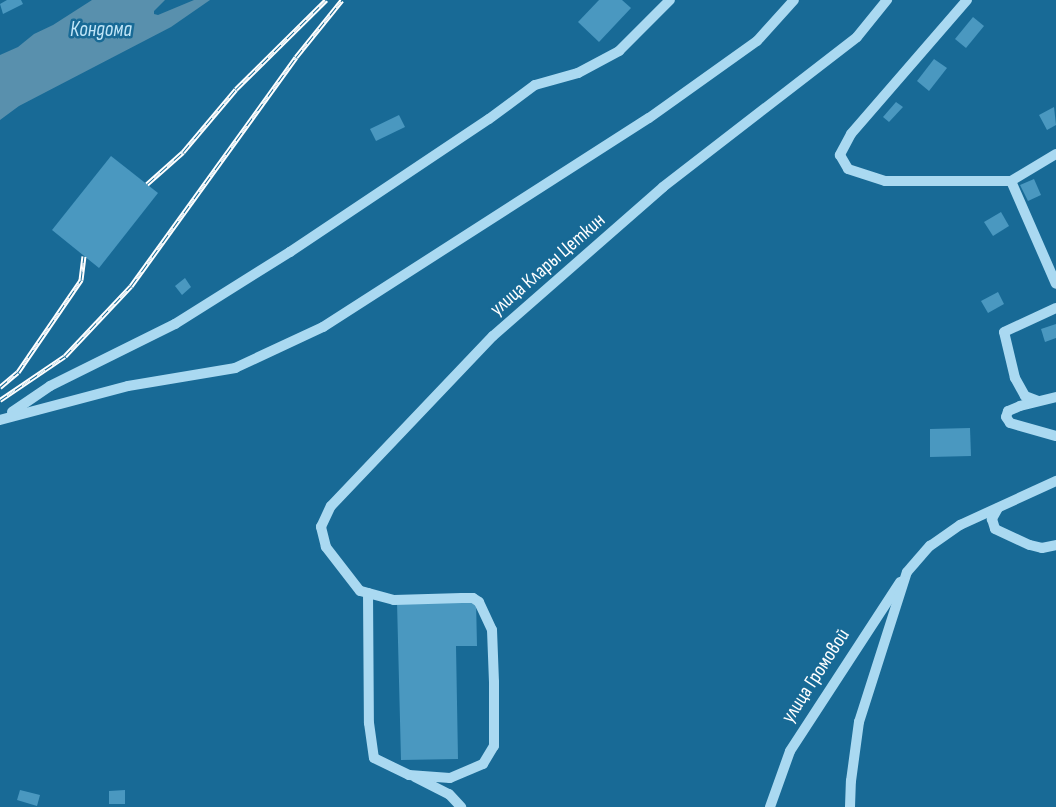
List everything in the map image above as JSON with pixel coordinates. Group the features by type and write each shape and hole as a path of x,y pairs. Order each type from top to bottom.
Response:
{"street":[{"path":"3,418 50,386 175,324 290,252 489,119 535,85 578,73 618,51 670,0"},
{"path":"3,418 128,386 235,368 324,327 649,118 757,41 794,0"},
{"name":"улица Клары Цеткин","path":"368,593 369,723 374,758 409,775 450,778 483,764 494,747 492,630 476,599 394,600 368,593 360,591 326,547 321,527 331,506 502,328 663,187 857,37 887,0"},
{"path":"967,0 851,134 840,155 848,170 885,182 1011,181 1056,154"},
{"path":"1011,181 1056,284"},
{"path":"1038,401 1025,396 1015,378 1004,332 1056,308"},
{"path":"1056,397 1008,411 1006,417 1011,423 1056,436"},
{"name":"улица Громовой","path":"770,807 790,751 907,572 930,546 960,525 1056,481"},
{"path":"998,508 992,519 995,530 1042,548 1056,545"},
{"path":"850,807 859,722 907,572"},
{"path":"409,775 449,794 461,806"}],"water":[{"name":"Кондома","path":"92,0 165,0 154,11 154,14 158,15 194,0 210,0 171,27 19,106 0,120 0,55 18,47 34,34 53,25"}],"building":[{"path":"7,0 21,0 23,4 3,14 0,4"},
{"path":"599,0 622,0 631,8 599,42 578,22"},
{"path":"973,17 984,26 966,48 955,39"},
{"path":"934,59 947,68 929,91 917,81"},
{"path":"896,102 903,107 889,122 883,117"},
{"path":"1054,107 1056,125 1047,130 1039,115"},
{"path":"399,115 405,127 376,141 370,129"},
{"path":"111,156 158,193 99,268 52,230"},
{"path":"1034,179 1041,195 1028,201 1020,185"},
{"path":"1001,212 1009,226 993,236 984,222"},
{"path":"185,278 191,287 182,295 175,286"},
{"path":"998,292 1004,304 988,313 981,301"},
{"path":"1056,324 1056,338 1045,342 1041,329"},
{"path":"970,428 971,456 930,457 930,429"},
{"path":"476,600 477,646 456,646 458,759 401,760 397,602"},
{"path":"20,790 40,795 37,806 17,800"},
{"path":"125,790 125,804 109,804 109,791"}],"railway":[{"path":"147,184 183,152 236,89 326,0"},
{"path":"0,400 65,356 131,286 296,57 342,0"},
{"path":"0,387 18,372 81,280 84,256"}]}
